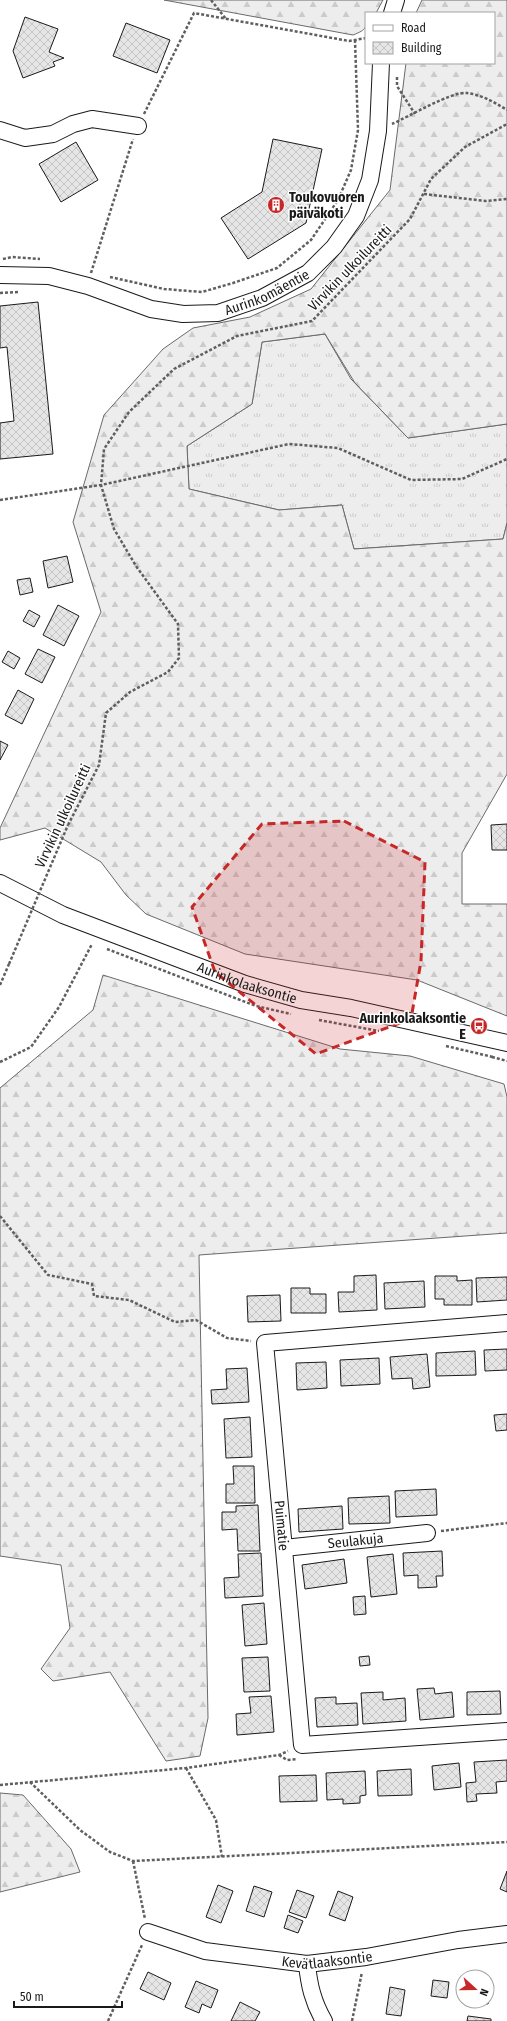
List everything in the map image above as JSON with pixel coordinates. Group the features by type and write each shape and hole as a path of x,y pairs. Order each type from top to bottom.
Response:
{"street":[{"path":"392,12 396,0"},
{"name":"Aurinkomäentie","path":"0,275 49,276 90,280 152,309 184,314 218,313 262,298 308,273 334,247 356,216 370,180 378,131 381,64"},
{"path":"0,130 25,138 53,134 73,124 92,119 138,126"},
{"name":"Aurinkolaaksontie","path":"0,883 62,915 245,984 301,1000 351,1008 507,1043"},
{"path":"265,1343 507,1323"},
{"name":"Puimatie","path":"265,1343 302,1745"},
{"name":"Seulakuja","path":"284,1548 427,1533"},
{"path":"302,1745 507,1731"},
{"name":"Kevätlaaksontie","path":"148,1932 205,1951 307,1964 362,1957 458,1940 507,1934"},
{"path":"307,1964 310,1987 316,2008 324,2021"}],"path":[{"path":"211,0 226,19"},
{"path":"90,280 138,126 194,13 349,41 365,38"},
{"path":"106,276 164,289 202,292 233,284 277,268 311,240 338,200 351,170 358,130 355,40"},
{"path":"397,74 397,86 415,114"},
{"path":"378,131 442,100 466,92 489,98 507,110"},
{"name":"Virvikin ulkoilureitti","path":"0,986 68,825 99,765 106,712 130,692 168,672 179,658 178,624 136,566 114,529 101,485 104,449 129,412 174,369 237,336 312,321 410,219 431,179 465,147 507,124"},
{"path":"424,194 486,201 507,199"},
{"path":"0,259 12,257 45,260"},
{"path":"84,270 90,280"},
{"path":"90,280 98,274"},
{"path":"0,293 26,291"},
{"path":"0,500 101,485 288,444 338,448 411,480 462,478 507,459"},
{"path":"0,1062 31,1047 59,1007 92,944"},
{"path":"0,1216 48,1275 92,1284 94,1296 129,1300 175,1322 196,1320 227,1338 265,1343"},
{"path":"427,1533 507,1523"},
{"path":"0,1785 186,1768 279,1755 302,1745"},
{"path":"186,1768 216,1820 222,1857"},
{"path":"30,1782 80,1830 110,1852 133,1861 507,1842"},
{"path":"108,2021 148,1932 133,1861"},
{"path":"352,2021 363,1967 362,1957"}],"highlighted area":[{"path":"344,821 425,862 421,961 411,1019 316,1054 215,972 192,907 262,824"}],"green space":[{"path":"164,0 383,0 377,12 365,12 364,29 353,35"},
{"path":"422,0 507,0 507,424 408,438 355,383 325,334 262,342 252,404 187,446 189,489 279,510 342,505 354,549 503,539 507,523 507,774 462,853 462,904 507,904 507,1016 417,980 245,954 146,914 126,895 101,862 45,828 0,840 0,828 101,612 73,522 104,415 163,349 193,328 250,317 311,289 390,190 406,64 495,64 495,12 416,12"},
{"path":"325,334 351,379 408,438 507,424 507,523 503,539 354,549 342,505 279,510 189,489 187,446 252,404 262,342"},
{"path":"103,975 340,1049 410,1056 504,1084 507,1097 507,1233 199,1255 208,1718 200,1756 166,1761 110,1672 53,1681 41,1669 70,1628 61,1565 0,1556 0,1088 93,1010"},
{"path":"0,1793 23,1795 71,1849 80,1872 0,1892"}],"building":[{"path":"25,17 58,29 49,52 64,58 53,62 55,66 23,78 13,51"},
{"path":"126,23 170,40 157,73 113,56"},
{"name":"Toukovuoren päiväkoti","path":"273,139 322,149 306,223 248,259 221,218 262,192"},
{"path":"76,142 98,180 61,202 39,164"},
{"path":"38,302 53,454 0,459 0,423 14,421 7,347 0,348 0,306"},
{"path":"67,556 73,582 48,588 43,561"},
{"path":"30,578 33,592 20,595 17,580"},
{"path":"58,605 79,616 64,646 43,635"},
{"path":"29,610 40,616 34,627 23,621"},
{"path":"38,649 55,657 42,683 25,674"},
{"path":"8,651 20,658 14,669 2,662"},
{"path":"18,690 34,699 22,724 5,715"},
{"path":"0,741 8,745 0,760"},
{"path":"507,824 507,850 492,850 491,825"},
{"path":"376,1275 377,1310 339,1312 338,1292 354,1292 354,1276"},
{"path":"435,1276 457,1276 457,1281 472,1280 472,1305 444,1305 444,1299 435,1299"},
{"path":"507,1277 507,1300 477,1302 476,1278"},
{"path":"424,1281 425,1307 385,1309 384,1283"},
{"path":"291,1288 310,1288 310,1294 326,1294 326,1313 291,1313"},
{"path":"280,1295 281,1321 248,1322 247,1296"},
{"path":"507,1349 507,1370 485,1371 484,1350"},
{"path":"475,1351 476,1375 436,1376 436,1353"},
{"path":"427,1354 430,1387 413,1389 412,1378 392,1379 390,1357"},
{"path":"379,1358 380,1384 341,1386 340,1360"},
{"path":"326,1362 327,1388 297,1390 296,1363"},
{"path":"247,1368 249,1402 212,1404 211,1390 227,1389 226,1369"},
{"path":"507,1414 507,1430 496,1431 494,1415"},
{"path":"250,1417 252,1457 226,1458 224,1419"},
{"path":"233,1466 254,1466 255,1503 226,1503 226,1484 234,1484"},
{"path":"436,1489 437,1515 396,1517 395,1491"},
{"path":"389,1496 390,1523 349,1524 348,1498"},
{"path":"258,1505 260,1551 238,1551 237,1529 222,1530 222,1512 236,1512 236,1506"},
{"path":"342,1506 343,1529 299,1532 298,1509"},
{"path":"442,1551 443,1576 436,1576 437,1587 418,1588 418,1575 404,1576 403,1553"},
{"path":"261,1553 263,1596 225,1598 224,1578 239,1577 238,1554"},
{"path":"393,1554 397,1594 371,1597 367,1557"},
{"path":"344,1559 347,1583 305,1589 302,1565"},
{"path":"365,1596 366,1614 354,1615 353,1597"},
{"path":"264,1603 267,1644 245,1646 242,1605"},
{"path":"369,1656 370,1665 360,1666 359,1657"},
{"path":"268,1657 270,1691 244,1692 242,1658"},
{"path":"434,1688 435,1694 452,1692 454,1717 420,1720 417,1689"},
{"path":"500,1691 501,1714 467,1715 467,1692"},
{"path":"383,1692 383,1700 405,1698 406,1721 363,1724 361,1693"},
{"path":"271,1696 274,1732 237,1735 236,1714 251,1713 249,1697"},
{"path":"336,1697 336,1704 357,1703 358,1725 317,1727 315,1698"},
{"path":"507,1760 507,1781 496,1782 497,1793 476,1794 477,1801 467,1802 466,1783 476,1782 474,1762"},
{"path":"459,1763 461,1787 434,1790 432,1766"},
{"path":"411,1769 412,1795 378,1796 377,1771"},
{"path":"365,1771 366,1795 360,1796 360,1803 343,1804 343,1799 327,1800 326,1773"},
{"path":"316,1775 317,1801 280,1802 279,1776"},
{"path":"507,1871 507,1892 500,1889"},
{"path":"218,1885 233,1891 221,1923 206,1917"},
{"path":"254,1886 272,1892 264,1917 246,1911"},
{"path":"297,1890 314,1896 306,1918 289,1912"},
{"path":"338,1891 353,1897 345,1921 329,1915"},
{"path":"288,1915 303,1921 298,1933 284,1928"},
{"path":"148,1972 171,1983 164,2000 140,1989"},
{"path":"433,1980 449,1982 447,1998 431,1996"},
{"path":"196,1981 218,1990 211,2008 202,2004 199,2013 185,2007"},
{"path":"390,1987 405,1990 401,2016 386,2014"},
{"path":"240,2002 260,2012 255,2021 231,2021"},
{"path":"468,2016 491,2019 491,2021 467,2021"}],"place":[{"name":"Toukovuoren päiväkoti","path":"276,205"},
{"name":"Aurinkolaaksontie E","path":"479,1026"}]}
